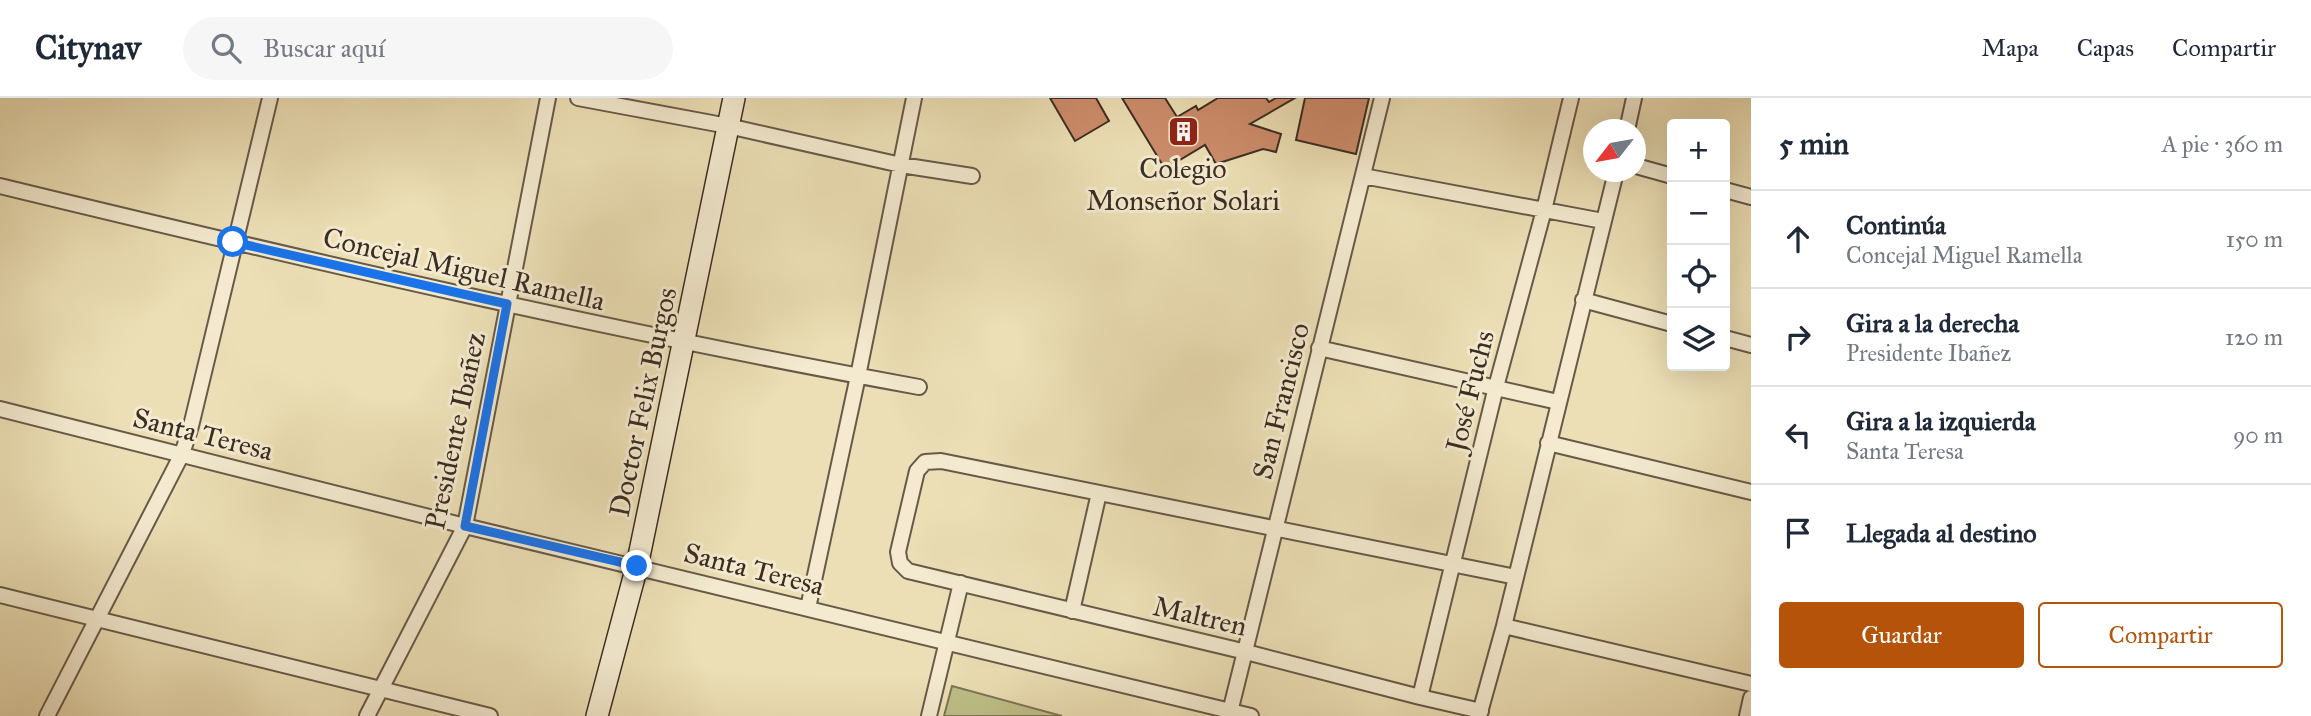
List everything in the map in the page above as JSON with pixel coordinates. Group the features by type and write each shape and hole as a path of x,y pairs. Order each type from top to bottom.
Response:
{"street":[{"path":"47,716 182,454 270,98"},
{"name":"Presidente Ibañez","path":"367,716 465,526 548,98"},
{"path":"578,98 972,176"},
{"name":"Doctor Felix Burgos","path":"597,716 637,566 734,98"},
{"path":"808,608 914,98"},
{"name":"San Francisco","path":"1229,713 1382,98"},
{"name":"José Fuchs","path":"1420,697 1571,98"},
{"path":"1629,119 1634,98"},
{"path":"1646,169 1667,175"},
{"path":"1363,176 1603,221"},
{"path":"1480,713 1613,182"},
{"name":"Concejal Miguel Ramella","path":"0,186 233,242 685,343 919,387"},
{"path":"1730,191 1751,197"},
{"path":"1583,300 1667,323"},
{"path":"1730,339 1751,345"},
{"path":"1319,348 1558,402"},
{"name":"Santa Teresa","path":"0,409 465,526 1229,713 1251,716"},
{"path":"1548,443 1751,492"},
{"name":"Maltren","path":"1099,493 941,461 925,462 917,471 898,552 900,563 908,571 1246,652 1480,713"},
{"path":"1072,611 1099,493 1516,577"},
{"path":"929,716 961,583"},
{"path":"0,595 490,716"},
{"path":"1504,626 1751,684"},
{"path":"1747,716 1751,698"}],"green space":[{"path":"952,686 1062,716 944,716"}],"building":[{"path":"1050,98 1096,98 1109,121 1075,141"},
{"name":"Colegio Monseñor Solari","path":"1122,98 1165,98 1177,117 1196,106 1198,110 1218,98 1266,98 1269,102 1276,98 1295,98 1250,124 1281,134 1276,152 1263,149 1216,164 1205,145 1165,169"},
{"name":"Colegio Monseñor Solari","path":"1305,98 1369,98 1356,154 1296,140"}],"place":[{"name":"Colegio Monseñor Solari","path":"1183,131"}],"route":[{"path":"233,242 507,304 465,526 637,566"}]}
